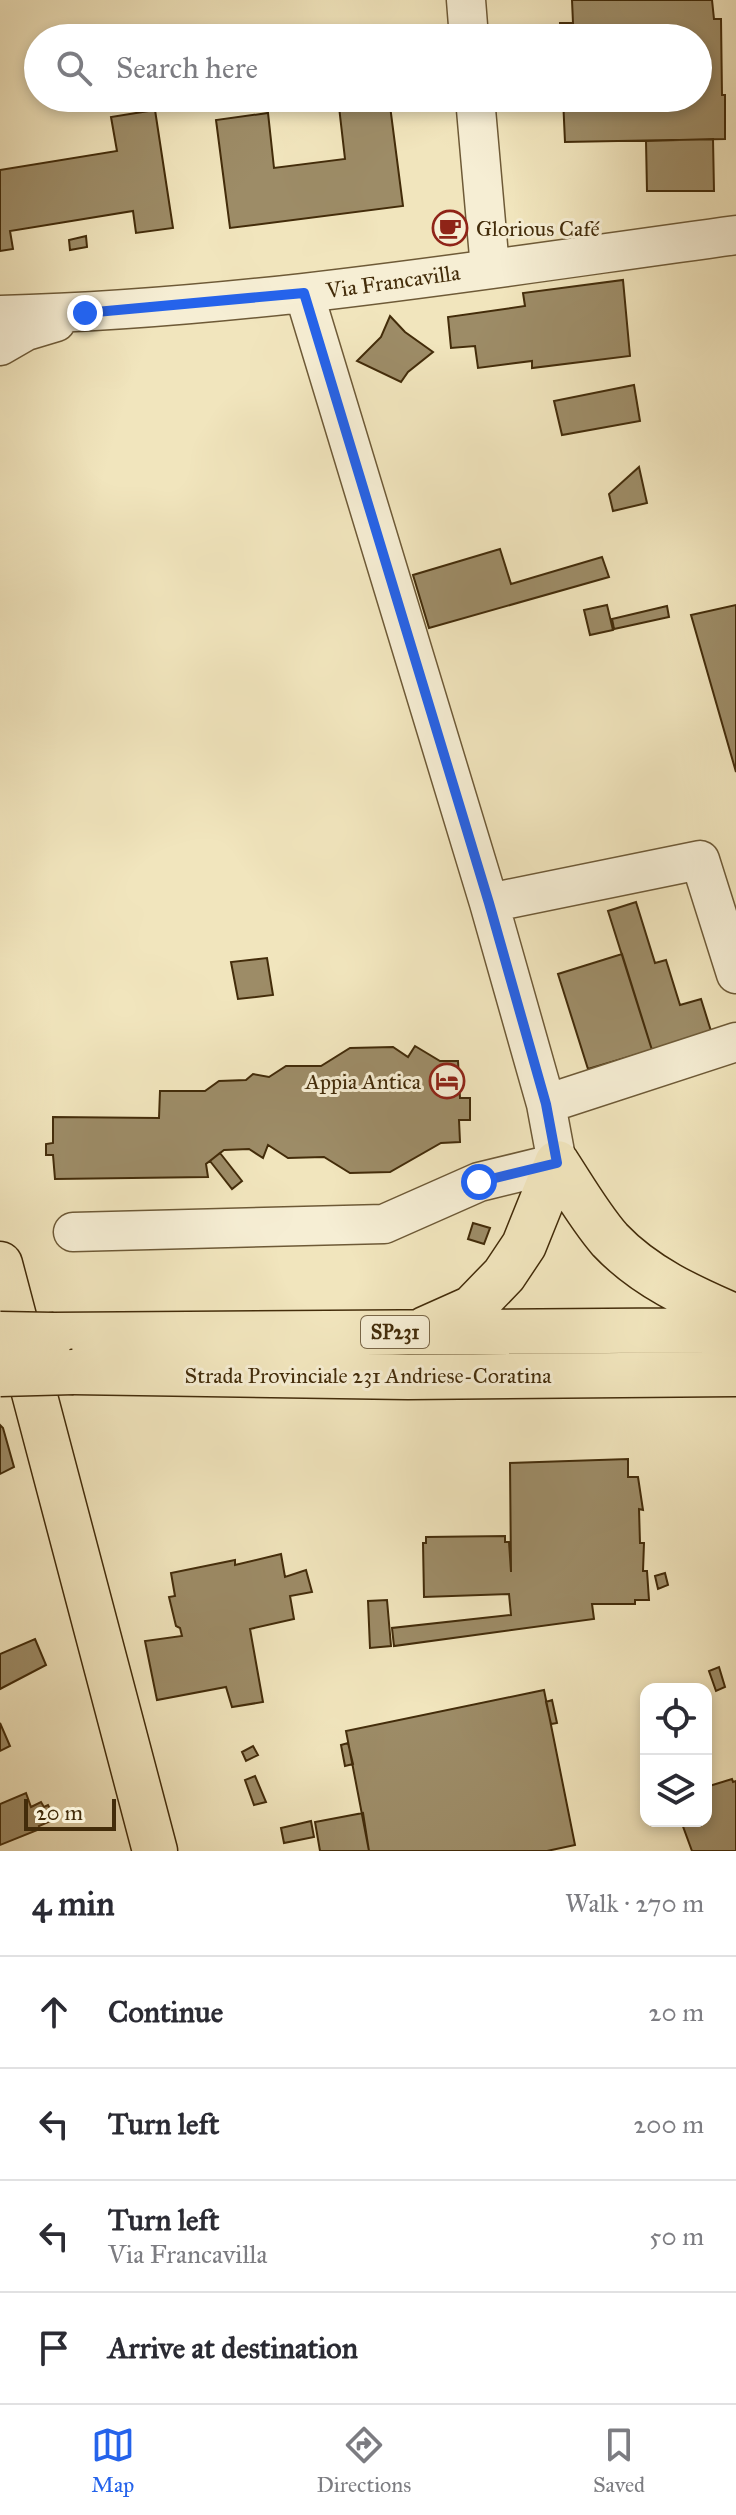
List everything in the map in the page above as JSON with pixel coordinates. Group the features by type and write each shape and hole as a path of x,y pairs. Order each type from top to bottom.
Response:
{"main road":[{"path":"557,1163 610,1240 648,1274 736,1317"},
{"path":"417,1332 472,1308 504,1275 524,1245 557,1163"},
{"path":"0,1264 155,1851"},
{"name":"Strada Provinciale 231 Andriese-Coratina","path":"0,1374 63,1353 417,1332 736,1330"},
{"name":"Strada Provinciale 231 Andriese-Coratina","path":"0,1334 63,1353 408,1377 736,1374"}],"street":[{"path":"466,0 468,24"},
{"path":"476,112 490,268"},
{"name":"Via Francavilla","path":"0,315 85,313 304,293 736,235"},
{"path":"73,1232 384,1224 479,1182 557,1163 546,1104 489,903 304,293"},
{"path":"0,346 26,331 85,313"},
{"path":"489,903 700,860 736,974"},
{"path":"546,1104 736,1042"}],"building":[{"path":"572,0 712,0 714,19 721,19 725,139 565,142 564,112 712,112 712,24 560,23 573,23"},
{"path":"155,112 173,228 136,233 133,211 10,231 13,249 0,251 0,170 117,151 111,117"},
{"path":"340,112 391,112 403,206 230,228 216,120 268,113 274,168 345,159"},
{"path":"713,139 714,191 647,191 646,141"},
{"path":"86,236 87,247 70,250 69,240"},
{"path":"623,280 630,356 532,368 532,361 478,368 475,346 451,348 448,317 525,306 523,293"},
{"path":"390,316 405,332 433,352 408,372 401,382 357,361 381,337"},
{"path":"634,385 640,421 562,435 554,401"},
{"path":"639,467 647,503 613,511 609,494"},
{"path":"500,549 511,584 602,557 609,577 429,628 413,575"},
{"path":"607,605 613,630 590,635 584,610"},
{"path":"736,605 736,772 691,615"},
{"path":"667,606 669,617 614,629 612,619"},
{"path":"636,902 655,963 666,960 680,1005 701,999 711,1031 652,1050 608,911"},
{"path":"622,954 652,1050 588,1069 558,974"},
{"path":"267,958 273,995 238,999 231,962"},
{"path":"415,1046 440,1061 458,1061 460,1098 470,1098 470,1120 459,1120 460,1142 441,1143 390,1172 350,1173 324,1157 288,1158 268,1145 263,1158 249,1149 224,1150 206,1164 208,1177 55,1179 53,1155 46,1155 46,1144 53,1143 53,1117 159,1118 160,1091 205,1091 219,1081 246,1080 253,1074 269,1077 286,1066 321,1066 350,1048 393,1047 408,1057"},
{"path":"220,1153 242,1181 232,1189 210,1161"},
{"path":"473,1223 490,1228 484,1244 468,1239"},
{"path":"0,1425 14,1467 0,1474"},
{"path":"628,1459 628,1477 638,1477 643,1510 639,1509 640,1543 644,1543 643,1571 647,1571 649,1600 635,1600 635,1604 592,1604 594,1619 394,1646 392,1628 511,1615 509,1594 424,1597 423,1543 426,1543 426,1537 505,1536 505,1542 509,1542 511,1572 510,1463"},
{"path":"281,1554 285,1577 306,1570 312,1592 290,1596 294,1619 250,1629 263,1702 232,1707 226,1687 157,1700 145,1641 182,1636 180,1628 176,1626 169,1597 175,1596 171,1573 235,1560 235,1565"},
{"path":"665,1573 668,1585 658,1589 655,1576"},
{"path":"387,1600 391,1646 370,1648 368,1601"},
{"path":"35,1639 46,1665 0,1689 0,1654"},
{"path":"719,1667 725,1687 716,1691 709,1671"},
{"path":"544,1690 575,1845 547,1851 369,1851 346,1731"},
{"path":"552,1700 557,1723 551,1724 546,1702"},
{"path":"0,1723 10,1746 0,1751"},
{"path":"348,1743 353,1764 345,1766 341,1745"},
{"path":"253,1746 258,1755 246,1761 242,1752"},
{"path":"255,1776 266,1802 254,1805 245,1780"},
{"path":"732,1779 736,1781 736,1851 692,1851 683,1827 712,1827 712,1785"},
{"path":"26,1793 31,1807 41,1802 44,1807 48,1805 55,1819 39,1826 40,1829 0,1845 0,1804"},
{"path":"363,1813 369,1851 320,1851 315,1822"},
{"path":"311,1821 314,1837 284,1843 281,1828"}],"place":[{"name":"Glorious Café","path":"450,228"},
{"name":"Appia Antica","path":"447,1081"}],"route":[{"path":"85,313 304,293 489,903 546,1104 557,1163 479,1182"}]}
